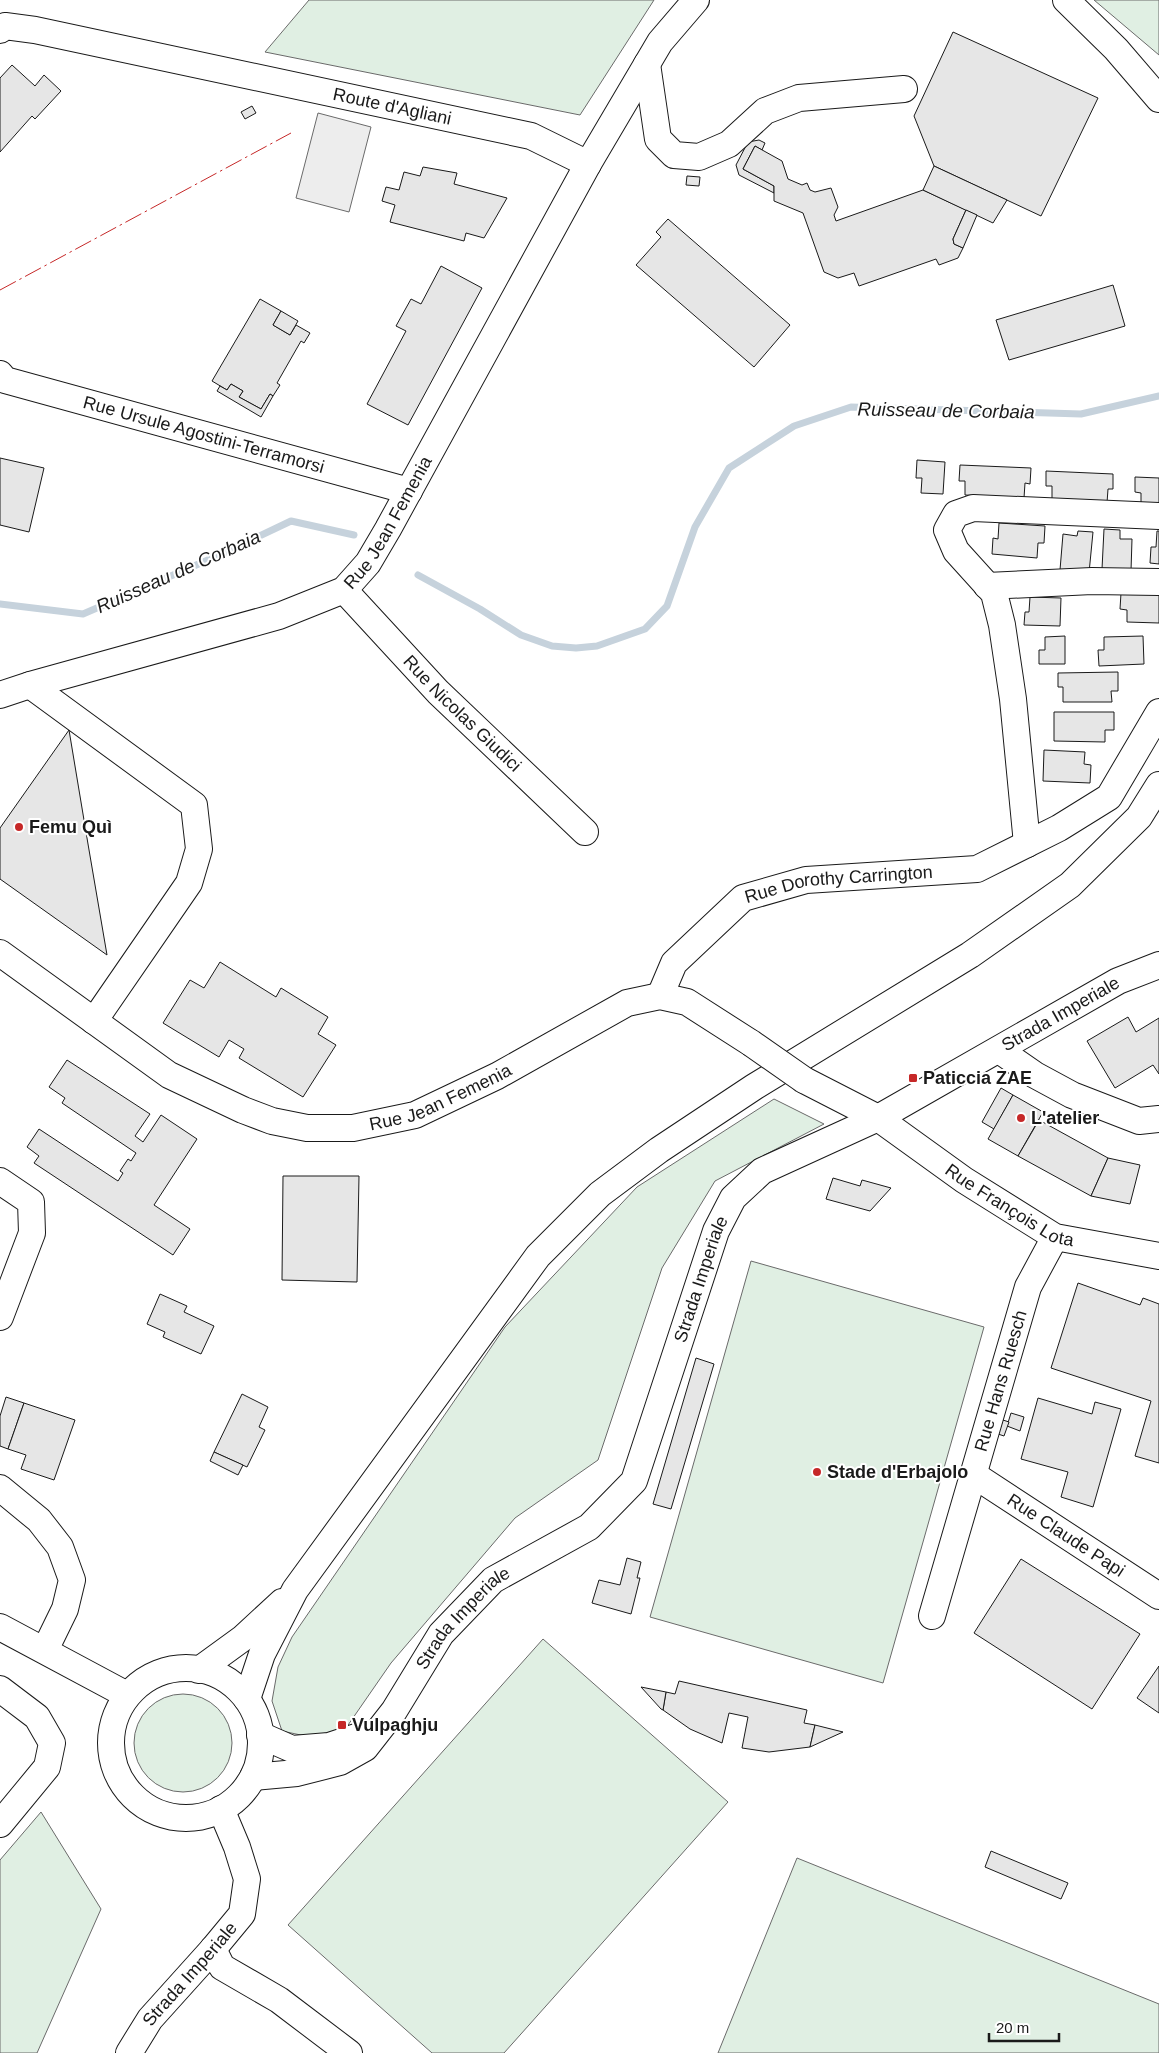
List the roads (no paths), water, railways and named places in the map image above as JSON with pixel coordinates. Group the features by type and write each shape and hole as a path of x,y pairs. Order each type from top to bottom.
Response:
{"street":[{"path":"588,164 660,42 696,0"},
{"path":"1066,0 1116,49 1159,98"},
{"name":"Route d'Agliani","path":"2,27 35,30 531,136 588,164"},
{"path":"647,64 658,139 674,155 699,157 729,144 765,111 799,98 904,89"},
{"name":"Rue Jean Femenia","path":"0,695 279,616 344,590 368,563 588,164"},
{"name":"Rue Ursule Agostini-Terramorsi","path":"0,374 5,380 409,491"},
{"path":"1027,844 1013,699 1002,625 994,593 956,550 947,530 956,514 973,508 1159,516"},
{"path":"987,586 1092,581 1159,582"},
{"name":"Rue Nicolas Giudici","path":"344,590 438,692 585,832"},
{"path":"30,685 194,805 199,849 189,884 94,1020"},
{"name":"Rue Dorothy Carrington","path":"660,996 674,963 743,898 806,880 977,869 1059,828 1109,797 1159,712"},
{"path":"247,1699 262,1654 295,1590 538,1256 600,1194 658,1150 754,1087 970,955 1070,884 1139,816 1159,785"},
{"name":"Rue Jean Femenia","path":"0,953 169,1075 243,1110 272,1121 307,1128 353,1128 415,1115 497,1076 627,1004 660,996 687,1002 804,1080 878,1118"},
{"name":"Strada Imperiale","path":"253,1777 297,1773 340,1762 365,1748 381,1729 442,1634 493,1580 589,1527 634,1481 716,1231 733,1198 762,1171 878,1118 1118,981 1159,965"},
{"path":"999,1050 1035,1074 1072,1095 1139,1121 1159,1119"},
{"name":"Rue François Lota","path":"878,1118 964,1180 1055,1237 1159,1256"},
{"path":"0,1181 31,1202 32,1233 0,1317"},
{"name":"Rue Hans Ruesch","path":"932,1616 1028,1287 1055,1237"},
{"name":"Rue Claude Papi","path":"974,1475 1159,1596"},
{"path":"0,1488 39,1520 60,1547 72,1580 65,1609 45,1650"},
{"path":"199,1670 243,1638 295,1590"},
{"path":"0,1627 127,1695"},
{"path":"190,1668 199,1670 213,1673 231,1683 247,1699 256,1716 260,1735 260,1756 253,1777 240,1795 221,1809 200,1816 179,1817 157,1812 138,1801 123,1783 113,1762 110,1738 116,1715 127,1695 145,1680 166,1670 190,1668"},
{"path":"0,1689 37,1717 52,1743 47,1767 10,1805 0,1824"},
{"path":"260,1735 292,1749 329,1746 381,1729"},
{"name":"Strada Imperiale","path":"129,2053 150,2019 242,1914 247,1879 237,1847 221,1809"},
{"path":"213,1949 222,1967 279,2000 349,2053"}],"waterway":[{"name":"Ruisseau de Corbaia","path":"418,575 480,609 521,635 552,646 576,648 597,646 645,629 667,606 695,527 729,468 794,426 851,407 1081,414 1159,396"},
{"name":"Ruisseau de Corbaia","path":"0,604 83,614 224,553 291,521 354,535"}],"place":[{"name":"Femu Quì","path":"19,827"},
{"name":"Paticcia ZAE","path":"913,1078"},
{"name":"L'atelier","path":"1021,1118"},
{"name":"Stade d'Erbajolo","path":"817,1472"},
{"name":"Vulpaghju","path":"342,1725"}]}
